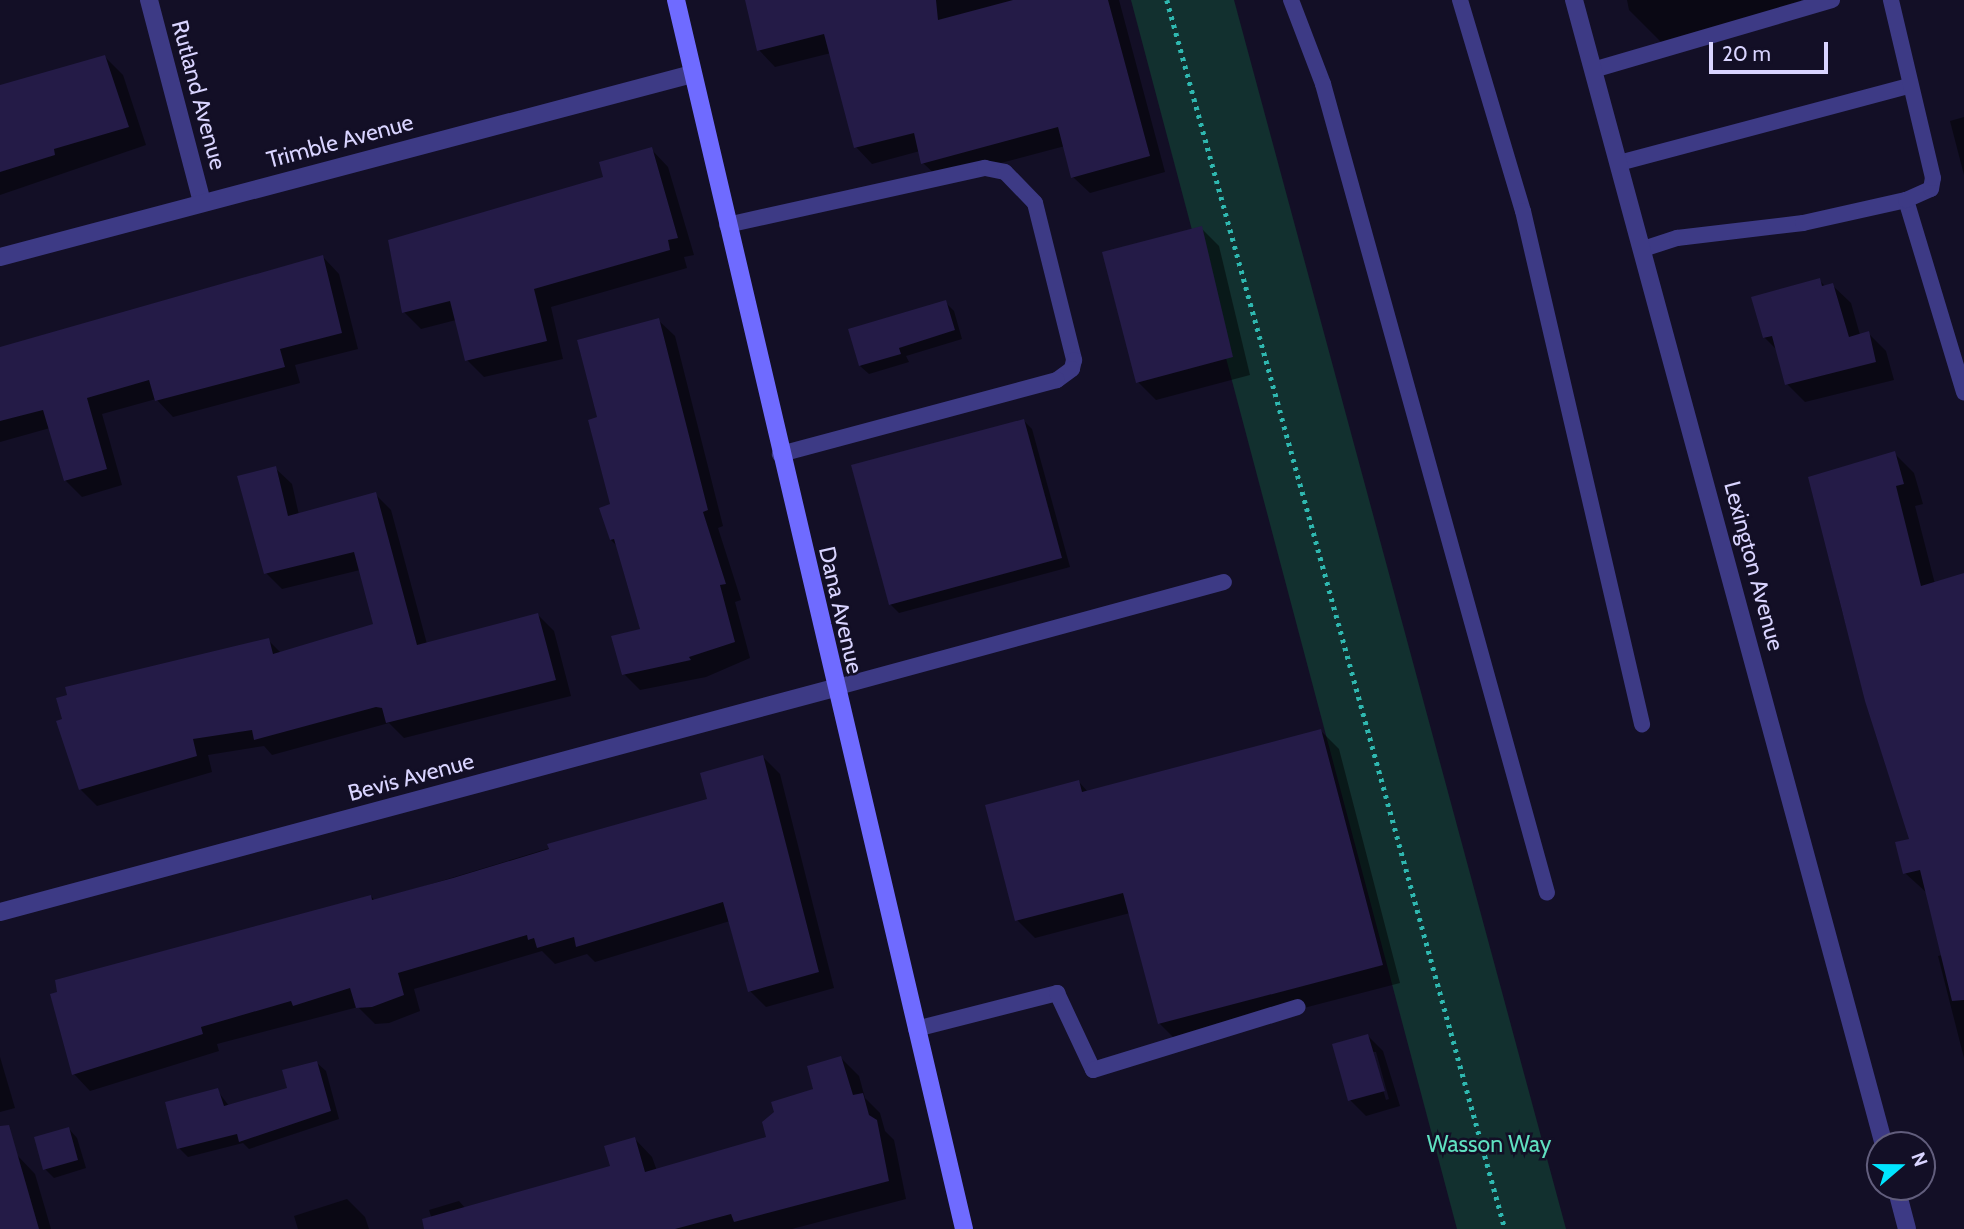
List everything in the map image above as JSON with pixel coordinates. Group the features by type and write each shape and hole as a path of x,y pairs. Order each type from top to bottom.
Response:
{"street":[{"name":"Rutland Avenue","path":"149,0 202,202"},
{"name":"Dana Avenue","path":"676,0 834,688 964,1229"},
{"name":"Lexington Avenue","path":"1574,0 1880,1131"},
{"name":"Trimble Avenue","path":"0,257 692,74"},
{"name":"Bevis Avenue","path":"0,912 834,688"},
{"path":"1900,1201 1907,1229"}],"lane":[{"path":"1291,0 1323,84 1547,893"},
{"path":"1460,0 1523,211 1642,724"},
{"path":"1593,70 1832,0"},
{"path":"1643,249 1677,237 1803,223 1906,200 1931,190 1933,178 1909,86 1891,0"},
{"path":"1619,163 1909,86"},
{"path":"727,225 985,169 1005,172 1035,204 1074,360 1072,369 1058,380 780,454"},
{"path":"1906,200 1964,392"},
{"path":"834,688 1224,582"},
{"path":"916,1029 1057,993 1093,1070 1298,1007"}],"path":[{"path":"1167,0 1505,1229"}],"green space":[{"name":"Wasson Way","path":"1131,0 1234,0 1566,1229 1457,1229"}],"building":[{"path":"745,0 936,0 938,20 1013,0 1108,0 1150,156 1071,178 1058,127 921,164 914,133 854,148 824,34 757,51"},
{"path":"105,55 129,127 54,149 55,155 0,172 0,85"},
{"path":"652,147 678,238 668,240 670,250 534,289 547,341 465,361 450,301 402,313 388,240 603,177 599,162"},
{"path":"1202,226 1233,357 1136,383 1102,252"},
{"path":"323,255 342,333 280,349 285,367 155,401 149,380 87,398 107,469 64,481 43,410 0,421 0,347"},
{"path":"1820,278 1822,286 1833,283 1849,337 1869,331 1876,362 1785,385 1772,336 1763,338 1751,297"},
{"path":"946,300 955,330 899,348 901,354 859,366 848,329"},
{"path":"659,318 708,510 703,512 726,584 720,585 735,642 689,657 691,660 622,675 611,636 640,629 614,539 610,540 599,508 610,504 588,420 597,417 577,340"},
{"path":"1024,419 1062,558 889,605 851,465"},
{"path":"1895,451 1904,484 1896,486 1921,586 1964,573 1964,1000 1952,1001 1920,870 1903,874 1895,842 1909,839 1865,701 1808,477"},
{"path":"276,466 288,516 376,492 417,645 538,613 556,680 386,723 382,708 376,707 254,740 252,730 193,739 197,756 79,790 56,721 62,719 56,698 67,695 65,687 269,638 273,654 373,624 354,552 264,574 237,476"},
{"path":"1321,729 1383,965 1158,1024 1123,893 1015,921 985,805 1079,780 1082,792"},
{"path":"763,755 819,972 748,992 723,902 576,947 574,937 537,948 534,938 528,940 527,935 398,973 404,995 372,1007 356,1008 350,988 293,1006 291,1001 201,1027 203,1034 72,1075 50,994 57,992 55,980 371,895 372,900 453,878 549,849 547,844 707,799 700,773"},
{"path":"1368,1034 1385,1091 1348,1101 1332,1044"},
{"path":"841,1056 853,1095 863,1093 869,1115 877,1120 889,1181 734,1222 731,1214 675,1229 424,1229 422,1219 610,1166 604,1146 635,1137 645,1172 766,1137 762,1122 774,1112 771,1102 813,1089 807,1066"},
{"path":"317,1061 331,1111 239,1142 237,1134 177,1149 165,1102 218,1088 224,1106 287,1088 282,1070"},
{"path":"9,1125 39,1229 0,1229 0,1126"},
{"path":"69,1127 78,1160 43,1170 34,1137"}]}
